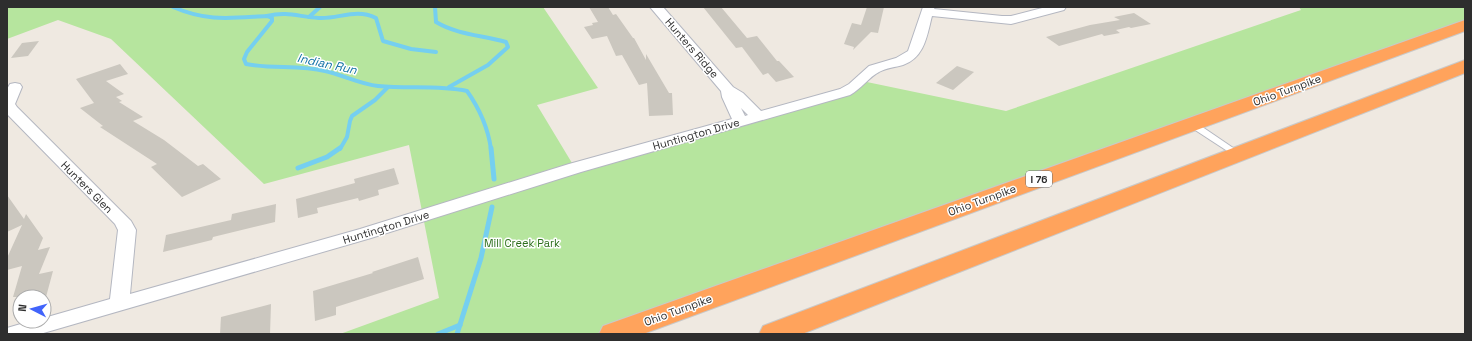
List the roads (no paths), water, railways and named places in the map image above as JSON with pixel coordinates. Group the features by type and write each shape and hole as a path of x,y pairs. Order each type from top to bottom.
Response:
{"highway":[{"name":"Ohio Turnpike","path":"613,334 1465,25"},
{"path":"773,334 1465,66"}],"street":[{"name":"Hunters Ridge","path":"656,7 728,90 738,96 758,117"},
{"path":"928,10 1011,20 1060,7"},
{"name":"Huntington Drive","path":"13,334 365,234 575,168 845,92 854,87 874,69 909,57 917,48 928,10"},
{"name":"Hunters Glen","path":"15,87 8,104 10,109 122,221 127,230 119,304"},
{"name":"Hunters Ridge","path":"728,90 729,97 740,121"}],"lane":[{"path":"1192,124 1238,154"}],"waterway":[{"name":"Indian Run","path":"173,7 186,12 208,17 230,18 267,16"},
{"path":"309,17 320,7"},
{"path":"435,7 436,22 453,30 506,42 508,47 488,65 449,87"},
{"path":"267,16 287,14 309,17"},
{"path":"309,17 326,18 354,14 369,15 376,18 383,41 411,49 436,52"},
{"name":"Indian Run","path":"267,16 272,18 272,21 247,52 244,59 246,64 315,69 378,86 445,88 467,91 482,118 488,133 491,149"},
{"path":"340,149 347,137 352,116 375,100 388,87"},
{"path":"298,168 327,157 340,148"},
{"name":"Indian Run","path":"491,148 494,179"},
{"name":"Indian Run","path":"460,325 481,258 492,207"},
{"path":"438,334 460,325"},
{"name":"Indian Run","path":"457,334 460,325"}],"park label":[{"name":"Mill Creek Park","path":"522,243"}]}
